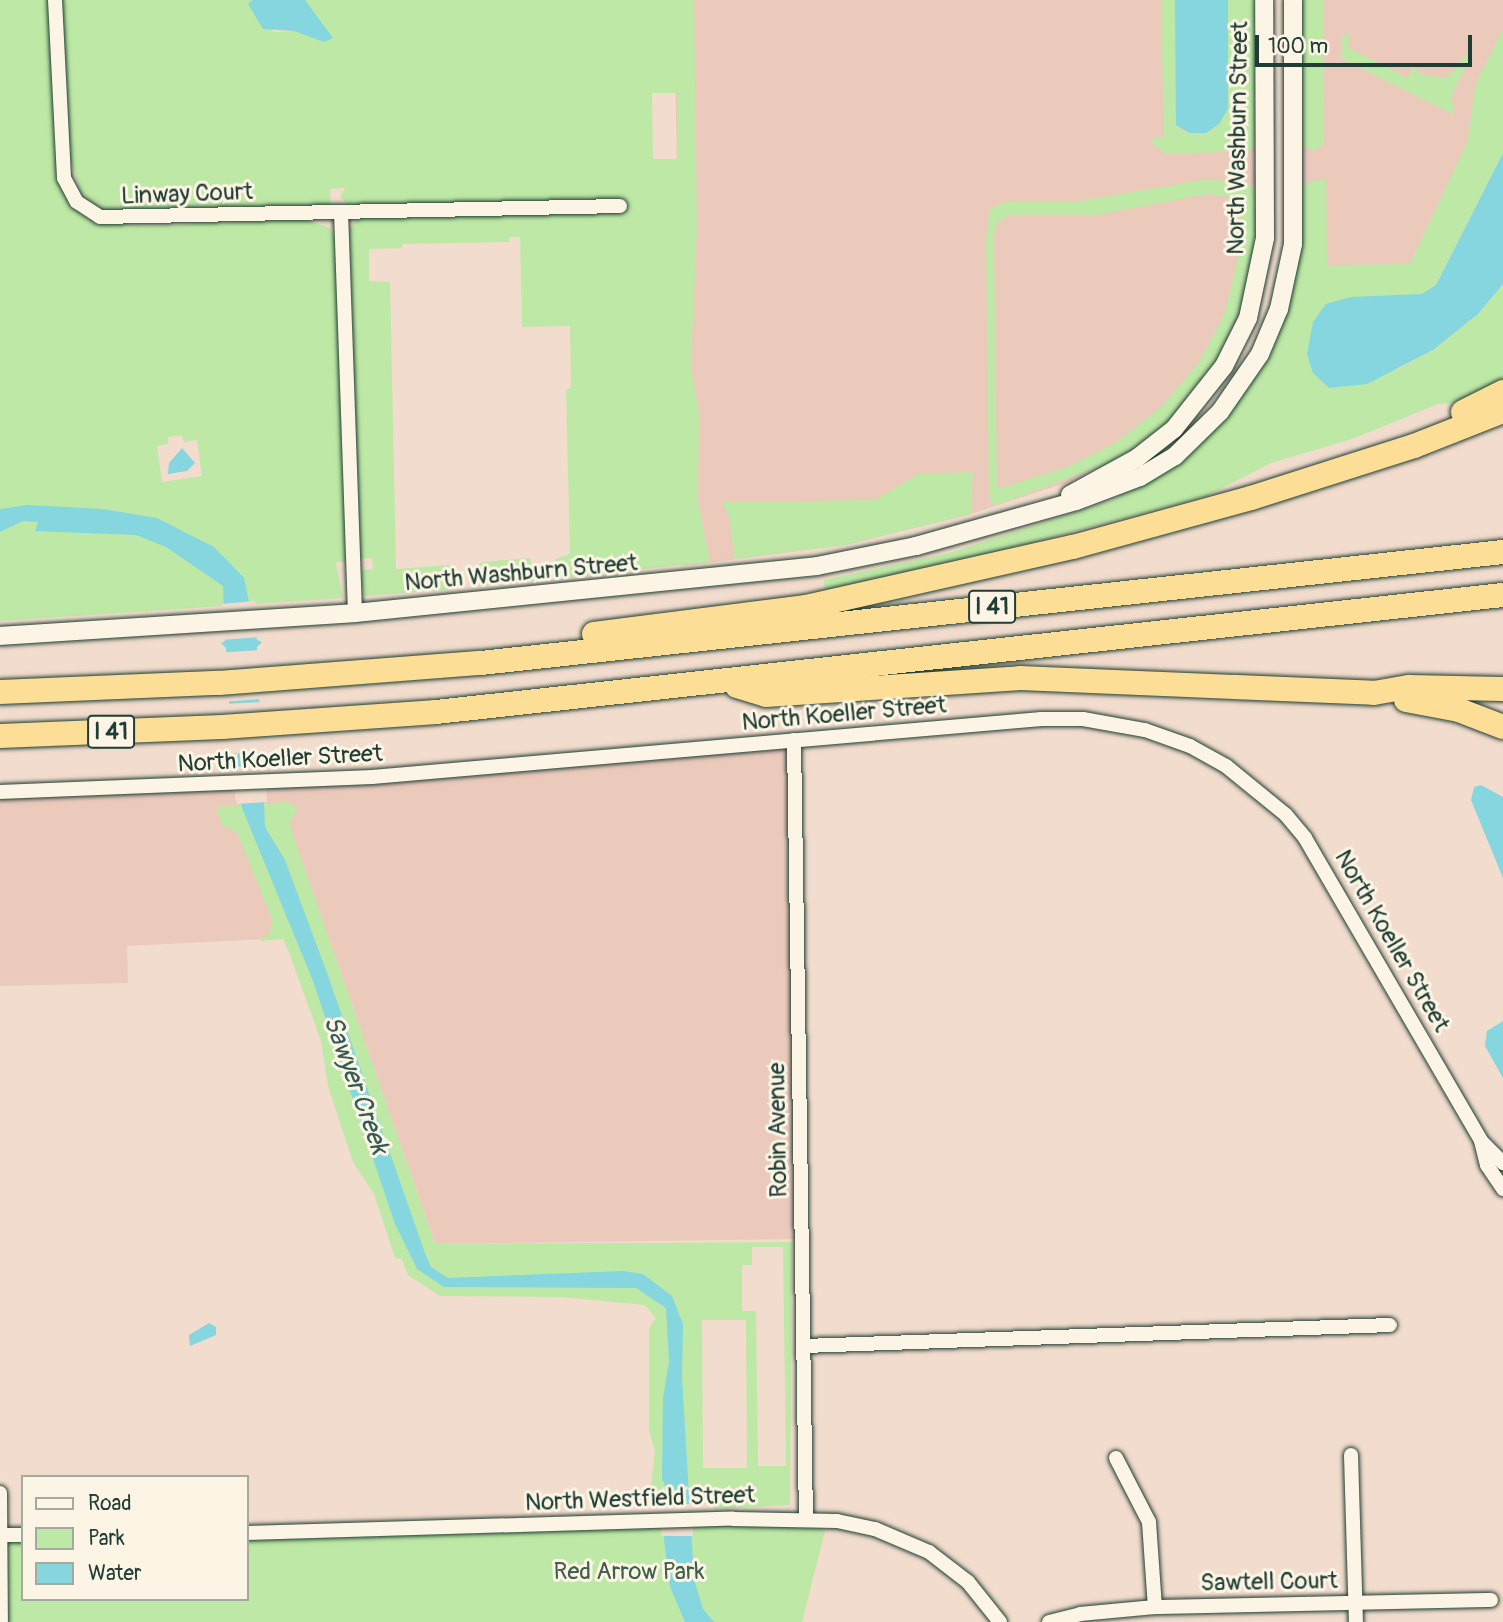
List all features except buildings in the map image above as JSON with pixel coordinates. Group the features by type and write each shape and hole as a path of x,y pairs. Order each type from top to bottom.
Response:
{"highway":[{"path":"481,663 508,643 711,622 903,589 1167,523 1397,448 1503,392"},
{"path":"1397,448 1414,446 1503,411"},
{"name":"I 41","path":"0,692 219,683 481,663 1503,552"},
{"name":"I 41","path":"0,736 270,724 727,683 1503,595"},
{"path":"727,683 766,695 1020,678 1389,693 1459,710 1503,727"},
{"path":"1389,693 1409,687 1503,689"}],"street":[{"name":"Linway Court","path":"55,0 64,178 88,211 114,219 620,206"},
{"name":"North Washburn Street","path":"1039,511 1122,467 1174,429 1224,366 1248,318 1265,238 1264,0"},
{"name":"North Washburn Street","path":"0,636 264,621 817,566 916,546 1110,491 1175,456 1220,412 1260,354 1285,289 1293,244 1293,0"},
{"path":"341,212 355,613"},
{"name":"North Koeller Street","path":"0,792 274,783 1041,719 1083,719 1168,736 1226,765 1286,815 1317,854 1481,1141 1503,1163"},
{"name":"Robin Avenue","path":"794,740 806,1519"},
{"name":"North Koeller Street","path":"1481,1141 1487,1165 1503,1189"},
{"path":"804,1346 1390,1325"},
{"path":"1352,1455 1356,1622"},
{"path":"1116,1458 1149,1522 1155,1607"},
{"path":"0,1493 1,1622"},
{"name":"North Westfield Street","path":"248,1533 702,1520 806,1519 856,1524 911,1543 968,1582 1000,1622"},
{"path":"0,1535 21,1535"},
{"name":"Sawtell Court","path":"1049,1622 1080,1614 1155,1607 1491,1600"}],"shaded area":[{"path":"674,0 1255,0 1256,231 1239,316 1212,369 1167,423 1134,449 1068,482 968,515 845,545 684,566"},
{"path":"1301,0 1503,0 1503,99 1422,284 1293,289 1301,241"},
{"path":"794,740 802,1239 435,1244 328,936 127,946 128,983 0,986 0,792 196,786"}],"green space":[{"path":"0,0 49,0 56,155 76,208 89,220 145,226 302,219 328,227 335,236 350,562 336,562 343,598 0,621","holes":["182,435 184,442 197,440 202,476 162,482 157,446 168,444 168,437"]},
{"path":"62,0 252,0 248,4 274,32 294,31 316,38 324,24 313,16 305,0 694,0 697,225 691,367 699,412 698,500 710,562 560,578 555,559 570,554 566,390 571,388 570,326 522,327 520,237 509,237 509,242 402,244 402,248 369,249 369,281 390,282 396,569 450,565 456,581 454,589 364,596 360,570 373,569 372,558 360,559 349,229 359,217 502,211 498,202 349,206 340,197 345,188 330,189 331,207 111,212 98,209 81,193 70,159","holes":["652,93 678,93 678,159 653,159"]},
{"path":"1161,0 1175,0 1175,116 1179,129 1190,133 1228,109 1228,0 1255,0 1256,143 1250,151 1166,154 1153,145 1152,138 1164,138"},
{"path":"1301,0 1323,0 1324,144 1314,151 1301,145"},
{"path":"1503,29 1503,153 1436,285 1423,294 1400,297 1396,370 1433,350 1478,314 1503,284 1503,383 1470,401 1438,404 1352,439 1271,463 1207,496 1001,551 825,592 824,580 949,553 1113,500 1184,458 1240,400 1280,328 1297,267 1301,185 1326,178 1327,265 1410,264 1468,140 1475,85"},
{"path":"1350,33 1347,47 1408,78 1412,68 1427,76 1448,77 1467,54 1471,56 1452,95 1454,115 1342,59 1342,36"},
{"path":"1201,180 1245,181 1257,192 1254,253 1244,301 1212,369 1167,423 1117,460 994,506 989,496 986,238 990,209 1004,202 1080,201","holes":["1208,194 1241,199 1240,250 1224,315 1199,362 1161,407 1115,443 1067,467 997,489 994,234 998,221 1009,216 1090,216"]},
{"path":"973,472 971,514 845,545 735,559 729,517 722,502 875,500 918,474"},
{"path":"530,558 534,581 480,586 476,580 476,567 482,562"},
{"path":"287,802 298,808 289,823 435,1244 792,1242 790,1505 715,1509 713,1504 677,1505 651,1486 655,1451 649,1430 649,1328 656,1318 645,1305 562,1297 440,1296 408,1275 402,1259 395,1258 374,1194 353,1162 328,1086 321,1041 289,952 283,939 260,941 270,932 272,919 237,833 222,825 217,807","holes":["752,1247 783,1247 786,1466 758,1466 756,1311 742,1311 742,1265 752,1265","702,1320 746,1320 747,1468 703,1468"]},
{"name":"Red Arrow Park","path":"806,1519 825,1531 802,1622 1,1622 0,1535 21,1535 21,1601 248,1601 248,1533"}],"water":[{"path":"252,0 305,0 333,38 324,42 294,31 263,29 248,4"},
{"path":"1175,0 1228,0 1228,109 1219,124 1206,133 1190,133 1176,125"},
{"path":"1503,153 1503,284 1478,314 1433,350 1367,384 1329,388 1313,373 1307,354 1313,322 1326,304 1351,297 1422,294 1436,285"},
{"path":"182,448 195,463 187,471 168,474 169,463"},
{"name":"Sawyer Creek","path":"27,505 103,509 157,518 214,547 244,578 257,640 262,642 257,647 265,827 285,860 426,1256 431,1267 448,1278 623,1271 643,1274 672,1296 683,1324 682,1377 694,1579 703,1609 714,1622 685,1622 670,1587 664,1540 667,1489 662,1479 663,1398 669,1362 666,1308 636,1288 444,1287 417,1269 395,1224 313,981 242,808 233,772 226,648 221,643 225,641 223,586 166,547 136,535 35,531 38,522 23,521 0,532 0,509"},
{"path":"1481,785 1503,797 1503,878 1471,800 1474,787"},
{"path":"1503,1021 1503,1078 1485,1046 1487,1031"},
{"path":"209,1323 216,1327 216,1335 190,1346 189,1335"}],"pier":[{"path":"255,601 260,637 220,640 222,604"},
{"path":"260,650 263,699 227,701 223,653"},
{"path":"263,702 266,752 229,754 226,704"},
{"path":"266,766 267,802 237,804 229,767"},
{"path":"661,1504 693,1504 693,1536 661,1536"}]}
